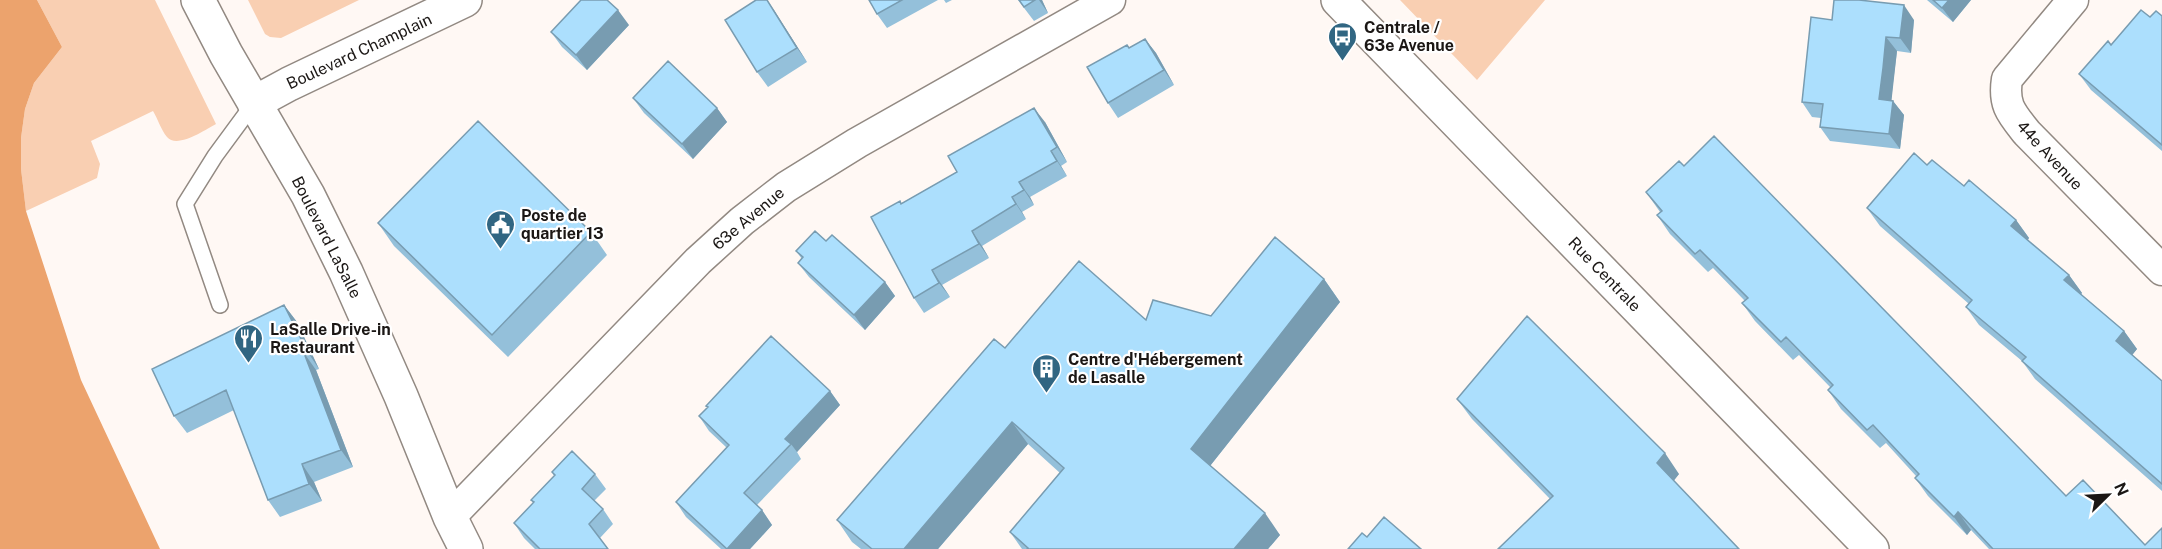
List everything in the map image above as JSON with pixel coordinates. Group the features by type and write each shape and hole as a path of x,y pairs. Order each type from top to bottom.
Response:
{"main road":[{"name":"Boulevard LaSalle","path":"198,0 226,54 303,187 346,272 401,396 450,517 466,549"},
{"name":"Boulevard Champlain","path":"254,103 465,0"},
{"name":"Rue Centrale","path":"1338,0 1872,549"}],"street":[{"name":"63e Avenue","path":"450,517 698,261 742,221 786,187 857,143 1110,0"},
{"name":"44e Avenue","path":"2073,0 2007,79 2005,96 2012,115 2027,133 2162,270"}],"lane":[{"path":"220,305 185,204 215,156 254,103"}],"shaded area":[{"path":"0,0 37,0 62,47 34,83 25,109 21,138 21,169 26,211 81,380 160,549 0,549"},
{"path":"37,0 155,0 216,124 184,140 172,140 165,134 153,111 91,141 100,164 97,178 26,211 21,169 21,138 25,109 34,83 62,47"},
{"path":"248,0 359,0 281,38 265,34"},
{"path":"1400,0 1545,0 1477,80"}],"building":[{"path":"581,0 607,0 618,10 576,55 551,32"},
{"path":"756,0 767,0 797,48 757,72 725,20"},
{"path":"869,0 902,0 877,14"},
{"path":"1019,0 1035,0 1024,7"},
{"path":"1834,0 1904,5 1900,38 1886,37 1879,99 1893,101 1889,134 1820,127 1823,104 1802,102 1811,17 1832,20"},
{"path":"1933,0 1949,0 1942,8"},
{"path":"2141,10 2150,17 2156,11 2162,16 2162,145 2079,74 2108,41 2111,45"},
{"path":"1145,39 1164,70 1108,103 1087,67 1127,45 1129,48"},
{"path":"668,61 717,108 682,144 633,98"},
{"path":"1034,108 1057,147 1051,151 1057,161 1019,182 1024,190 1012,197 1016,204 972,231 979,244 932,270 939,283 914,298 871,217 900,201 901,204 957,172 948,156"},
{"name":"Poste de quartier 13","path":"478,121 591,232 492,335 378,223"},
{"path":"1714,136 2066,496 2083,480 2145,545 2162,528 2162,549 1993,549 1958,512 1954,517 1915,478 1919,474 1873,425 1867,430 1828,390 1833,385 1786,337 1781,342 1742,303 1748,298 1700,250 1695,254 1657,215 1662,211 1646,192 1679,161 1684,166"},
{"path":"1914,153 1927,165 1932,160 1964,186 1969,180 2016,220 2011,226 2069,275 2064,280 2124,331 2116,341 2162,381 2162,484 2022,361 2026,357 1966,307 1972,300 1867,208"},
{"path":"815,231 826,241 832,235 885,282 854,315 798,263 803,257 796,251"},
{"name":"Centre d'Hébergement de Lasalle","path":"1275,237 1324,279 1191,449 1265,513 1234,549 1027,549 1010,532 1064,468 1012,422 904,549 872,549 837,520 994,339 1005,348 1079,261 1146,320 1153,300 1211,316"},
{"path":"284,305 307,351 304,353 341,450 302,464 309,484 268,500 226,390 174,416 152,369"},
{"path":"1527,316 1665,453 1657,463 1739,549 1498,549 1553,496 1457,399"},
{"path":"771,336 830,391 785,439 791,444 744,493 762,510 727,549 676,502 729,445 699,416"},
{"path":"572,451 595,474 582,489 603,509 589,524 608,549 540,549 514,523 534,502 531,500 555,475 552,472"},
{"path":"1384,517 1421,549 1348,549 1362,533 1367,537"}],"place":[{"name":"Centrale / 63e Avenue","path":"1343,62"},
{"name":"Poste de quartier 13","path":"500,250"},
{"name":"LaSalle Drive-in Restaurant","path":"249,364"},
{"name":"Centre d'Hébergement de Lasalle","path":"1047,394"}]}
